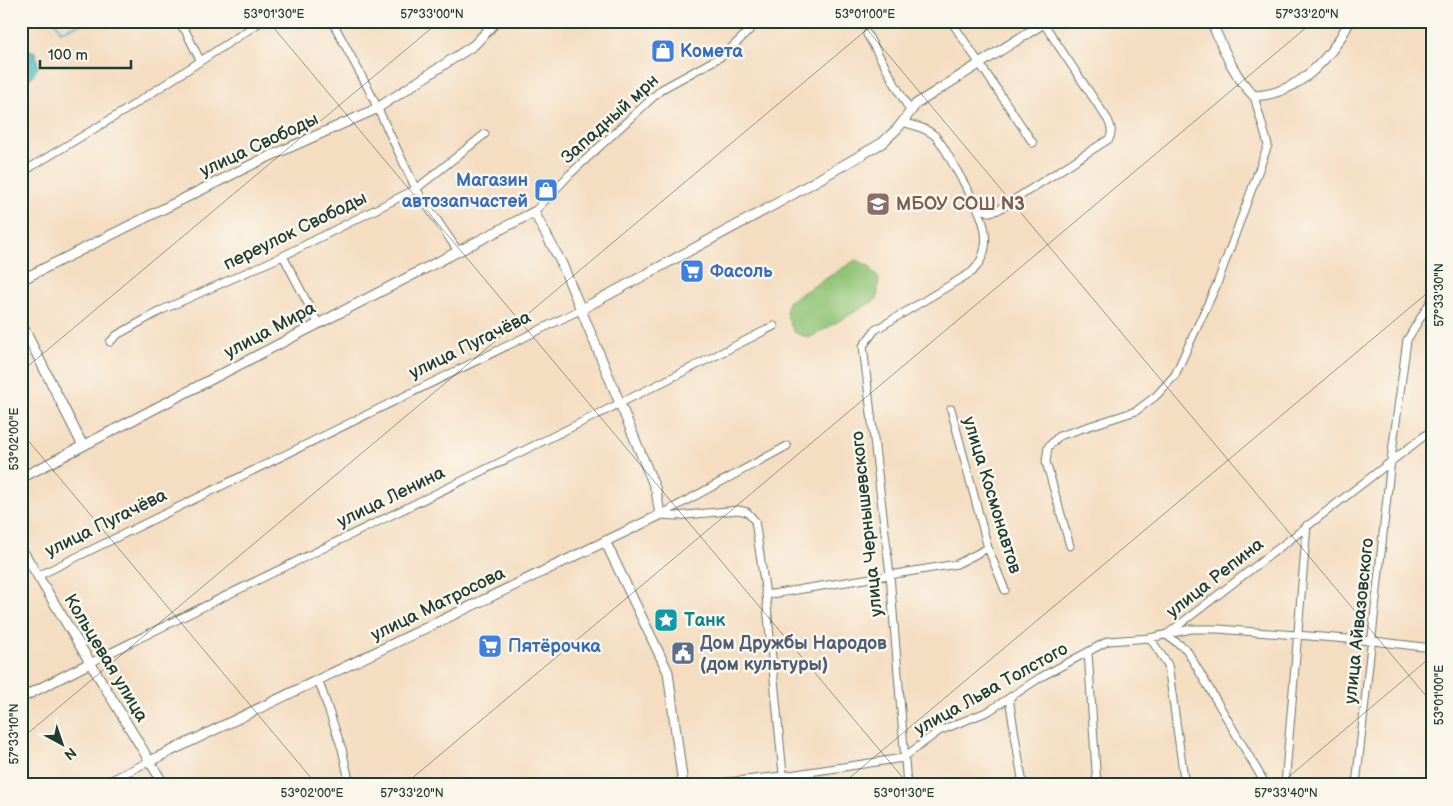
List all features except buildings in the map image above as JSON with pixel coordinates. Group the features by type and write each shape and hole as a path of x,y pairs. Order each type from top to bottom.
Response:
{"street":[{"path":"176,21 184,30 200,60"},
{"path":"21,173 124,111 262,21"},
{"path":"332,21 368,88 376,109 416,189 458,251"},
{"name":"улица Свободы","path":"21,280 257,162 376,109 474,45 497,21"},
{"name":"Западный мрн","path":"534,212 570,174 662,89 724,55 759,21"},
{"path":"952,21 1033,143"},
{"path":"1070,546 1046,462 1048,447 1059,436 1136,411 1156,396 1175,375 1217,284 1268,146 1254,96 1244,85 1229,61 1211,21"},
{"path":"1254,96 1280,90 1304,78 1332,51 1350,21"},
{"path":"902,122 934,135 976,206 989,212 998,210 1109,139 1112,128 1108,120 1044,22"},
{"name":"улица Пугачёва","path":"38,576 582,309 774,205 882,143 916,104 1044,22"},
{"path":"867,34 910,111"},
{"name":"переулок Свободы","path":"110,342 117,335 162,310 283,256 416,189 485,134"},
{"name":"улица Чернышевского","path":"907,785 890,575 862,351 866,340 875,330 972,272 977,267 984,254 986,238 982,219 976,206"},
{"path":"534,212 562,264 622,404 656,490 660,515 676,516 738,510 752,516 757,527 766,595 784,785"},
{"name":"улица Мира","path":"21,478 534,212"},
{"path":"283,256 318,323"},
{"path":"1391,460 1407,340 1432,300"},
{"path":"21,323 83,446"},
{"name":"улица Ленина","path":"21,698 264,576 622,404 774,326"},
{"name":"улица Космонавтов","path":"951,409 988,548 1005,590"},
{"name":"улица Репина","path":"1266,785 1186,648 1166,635 1432,430"},
{"name":"улица Матросова","path":"100,785 660,515 787,446"},
{"name":"улица Айвазовского","path":"1356,785 1391,460"},
{"path":"1285,785 1307,525"},
{"path":"604,541 668,672 682,785"},
{"name":"Кольцевая улица","path":"21,548 164,785"},
{"path":"766,595 963,563 988,548"},
{"name":"улица Льва Толстого","path":"698,785 783,776 904,758 939,731 989,711 1041,677 1108,641 1150,638 1191,630 1218,629 1373,641 1432,648"},
{"path":"1150,638 1168,665 1185,785"},
{"path":"1088,652 1097,785"},
{"path":"318,679 342,749 350,785"},
{"path":"1009,698 1013,710 1022,785"}],"green space":[{"path":"856,260 869,266 879,279 877,299 809,338 794,332 786,313 788,302"}],"water":[{"path":"21,47 36,52 38,68 31,78 21,82"}],"waterway":[{"path":"21,27 22,30 35,21"},
{"path":"55,21 61,31 89,21"}],"place":[{"name":"Комета","path":"663,51"},
{"name":"Магазин автозапчастей","path":"546,190"},
{"name":"МБОУ СОШ N3","path":"878,204"},
{"name":"Фасоль","path":"692,271"},
{"name":"Танк","path":"666,620"},
{"name":"Пятёрочка","path":"490,646"},
{"name":"Дом Дружбы Народов (дом культуры)","path":"683,653"}]}
